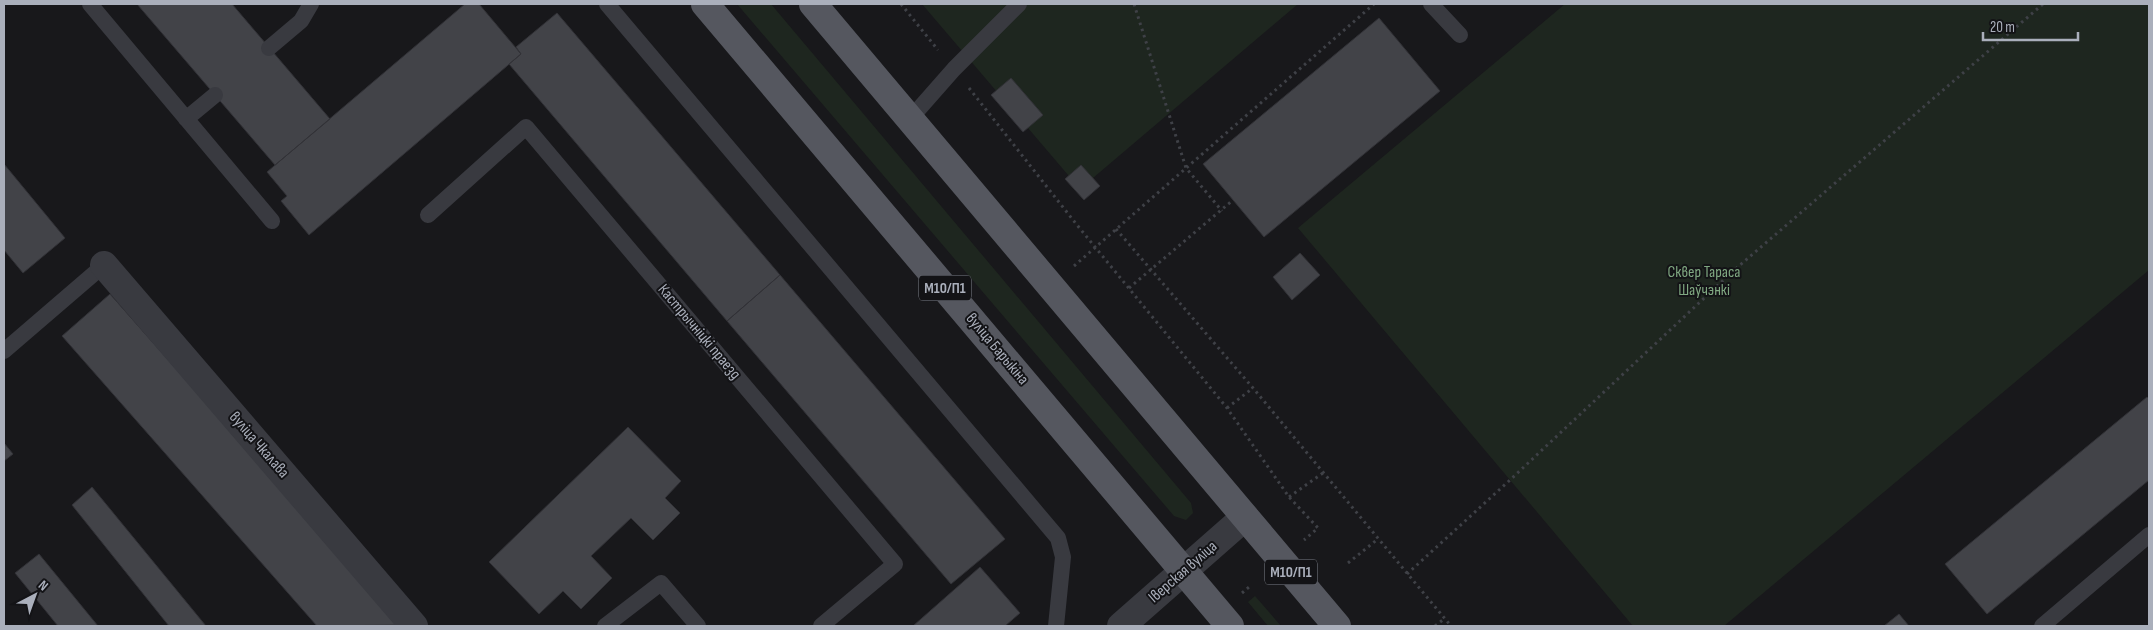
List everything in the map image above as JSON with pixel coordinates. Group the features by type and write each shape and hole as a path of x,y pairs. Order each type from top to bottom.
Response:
{"main road":[{"name":"вуліца Барыкіна","path":"705,4 1230,626"},
{"name":"М10/П1","path":"813,4 1337,626"}],"street":[{"name":"вуліца Чкалава","path":"104,265 414,626"},
{"name":"Іверская вуліца","path":"1121,626 1246,517"}],"lane":[{"path":"90,4 272,221"},
{"path":"269,48 301,21 310,4"},
{"path":"607,4 1048,525 1062,546 1063,556 1056,626"},
{"path":"910,119 954,69 1019,4"},
{"path":"1431,4 1460,34"},
{"path":"186,119 215,95"},
{"name":"Кастрычніцкі праезд","path":"428,215 526,127 895,564 821,626"},
{"path":"4,352 104,265"},
{"path":"2042,626 2149,535"},
{"path":"605,626 661,583 698,626"}],"path":[{"path":"901,4 1095,247 1227,408 1289,497 1318,528 1304,540"},
{"path":"1134,4 1186,168 1222,210"},
{"path":"1095,247 1374,4"},
{"path":"1407,574 1732,272 2043,4"},
{"path":"1129,288 1234,200"},
{"path":"1116,229 1253,388 1450,626"},
{"path":"1227,408 1253,388"},
{"path":"1289,497 1324,473"},
{"path":"1348,563 1378,539"},
{"path":"1242,593 1249,587"},
{"path":"1435,626 1444,618"}],"green space":[{"path":"737,4 771,4 1191,503 1193,513 1186,520 1174,516"},
{"path":"922,4 1298,4 1080,189"},
{"name":"Сквер Тараса Шаўчэнкі","path":"1565,4 2149,4 2149,270 1724,626 1633,626 1298,228"},
{"path":"1255,596 1281,626 1268,626 1248,602"}],"building":[{"path":"137,4 232,4 330,119 275,165"},
{"path":"465,4 479,4 521,54 309,235 281,201 287,196 267,172"},
{"path":"557,13 780,275 727,321 509,64 521,54 516,47"},
{"path":"1379,18 1440,91 1264,237 1203,164"},
{"path":"1011,78 1043,115 1023,132 991,95"},
{"path":"4,164 65,238 23,273 4,250"},
{"path":"1081,165 1100,186 1084,200 1065,179"},
{"path":"1300,253 1320,275 1292,300 1273,277"},
{"path":"780,275 1005,539 951,584 727,321"},
{"path":"110,294 402,625 317,626 62,336"},
{"path":"2147,397 2149,399 2149,480 1987,614 1945,564"},
{"path":"628,427 681,481 665,498 680,513 653,540 631,518 591,556 612,578 581,609 563,591 539,614 489,562"},
{"path":"4,443 13,454 4,461"},
{"path":"92,487 206,626 169,626 72,505"},
{"path":"39,554 98,626 58,626 15,573"},
{"path":"980,567 1020,613 1005,626 913,626"},
{"path":"1899,614 1909,626 1884,626"}]}
